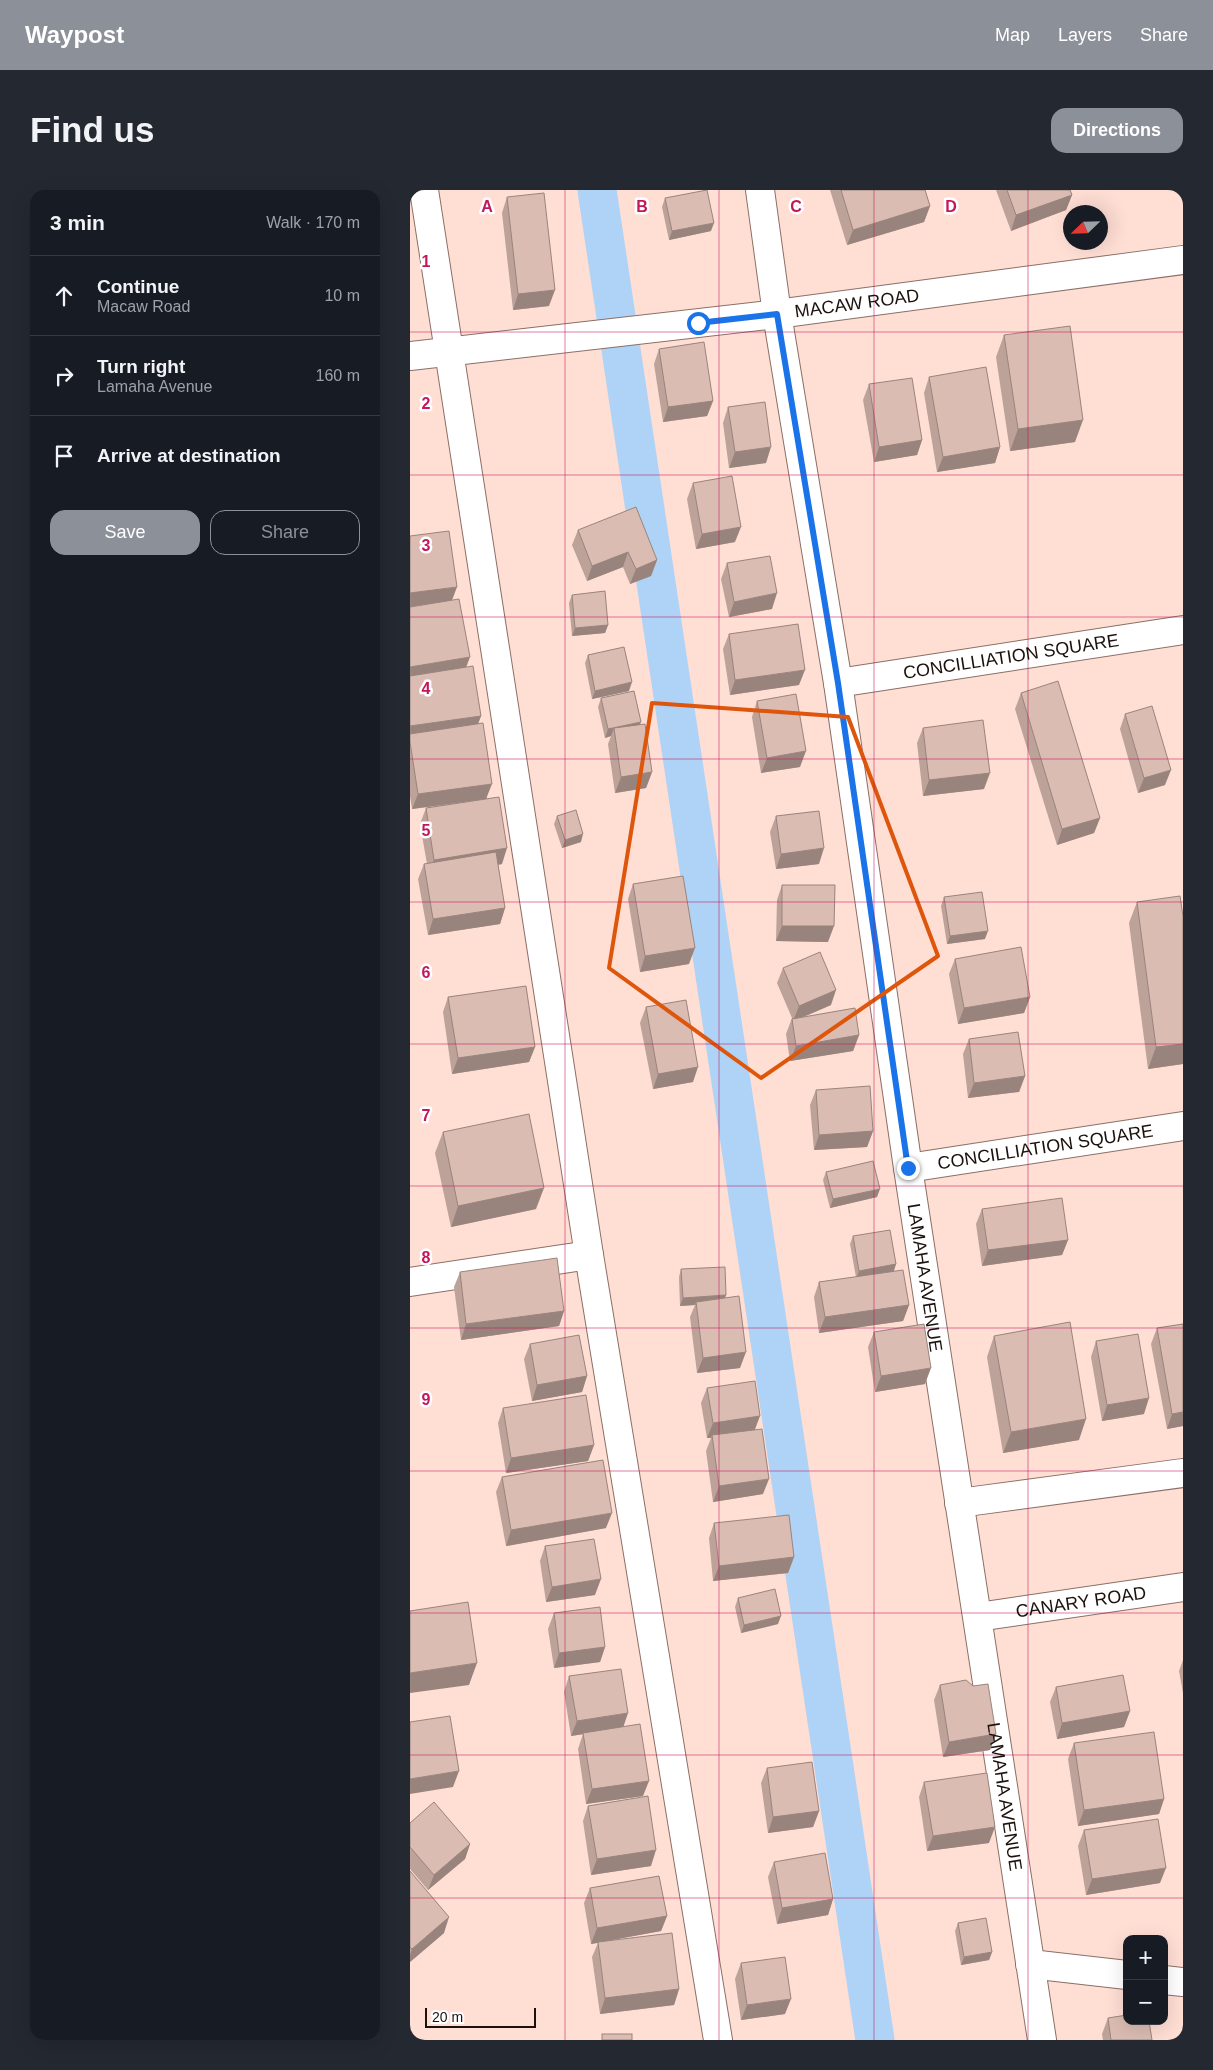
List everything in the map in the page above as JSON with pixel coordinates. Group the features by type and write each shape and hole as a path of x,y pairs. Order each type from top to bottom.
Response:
{"street":[{"path":"424,190 421,242 450,350 589,1255 718,2040"},
{"name":"LAMAHA AVENUE","path":"760,190 777,314 838,683 908,1168 1042,2040"},
{"name":"MACAW ROAD","path":"410,356 777,314 1183,260"},
{"name":"CONCILLIATION SQUARE","path":"838,683 1183,630"},
{"name":"CONCILLIATION SQUARE","path":"908,1168 1183,1126"},
{"path":"410,1282 589,1255"},
{"path":"959,1503 1183,1473"},
{"name":"CANARY ROAD","path":"978,1617 1183,1587"},
{"path":"1030,1964 1123,1975"},
{"path":"1168,1980 1183,1982"}],"highlighted area":[{"path":"652,703 848,717 938,956 761,1078 609,968"}],"building":[{"path":"707,190 714,223 672,231 665,198"},
{"path":"841,190 925,190 930,206 853,230"},
{"path":"1007,190 1070,190 1072,195 1016,215"},
{"path":"544,193 555,290 518,294 507,197"},
{"path":"1070,326 1083,420 1018,429 1004,335"},
{"path":"704,342 713,401 668,407 659,349"},
{"path":"986,367 1000,447 943,457 929,377"},
{"path":"912,378 922,440 879,447 869,384"},
{"path":"765,402 771,447 735,452 728,407"},
{"path":"732,476 741,527 702,534 693,483"},
{"path":"636,507 657,560 636,569 628,552 592,566 578,530"},
{"path":"449,531 457,587 410,593 410,536"},
{"path":"770,556 777,593 734,602 727,563"},
{"path":"605,591 608,625 575,628 572,595"},
{"path":"459,599 470,657 410,667 410,607"},
{"path":"798,624 805,670 735,680 729,634"},
{"path":"624,647 632,682 595,691 588,655"},
{"path":"473,666 481,716 410,726 410,676"},
{"path":"1058,681 1100,818 1062,829 1021,693"},
{"path":"634,691 641,722 608,729 601,698"},
{"path":"796,694 806,751 767,758 757,701"},
{"path":"1152,706 1171,770 1144,778 1125,714"},
{"path":"983,720 990,773 929,780 923,728"},
{"path":"483,723 492,784 418,794 410,734"},
{"path":"645,724 652,772 621,777 614,728"},
{"path":"499,797 507,848 434,860 426,808"},
{"path":"576,810 583,834 565,840 557,816"},
{"path":"819,811 824,848 781,854 776,816"},
{"path":"496,852 505,908 433,919 424,864"},
{"path":"683,876 695,948 645,956 633,884"},
{"path":"782,885 835,885 834,926 782,926"},
{"path":"982,892 988,931 950,936 944,897"},
{"path":"1180,896 1183,916 1183,1044 1156,1047 1137,902"},
{"path":"1021,947 1030,997 964,1008 955,959"},
{"path":"820,952 836,990 799,1006 783,968"},
{"path":"526,986 535,1047 458,1058 448,997"},
{"path":"686,1000 698,1067 658,1074 646,1007"},
{"path":"855,1008 859,1035 796,1046 792,1019"},
{"path":"1018,1032 1025,1076 974,1083 969,1039"},
{"path":"870,1086 873,1131 819,1135 816,1090"},
{"path":"529,1114 544,1188 458,1206 443,1132"},
{"path":"873,1161 880,1189 833,1199 826,1172"},
{"path":"1062,1198 1068,1240 988,1250 982,1209"},
{"path":"890,1230 896,1264 859,1271 853,1236"},
{"path":"557,1258 564,1311 466,1324 460,1272"},
{"path":"725,1267 726,1295 683,1298 681,1269"},
{"path":"903,1270 909,1305 825,1317 819,1282"},
{"path":"739,1296 746,1352 703,1358 696,1302"},
{"path":"1070,1322 1086,1419 1011,1432 994,1336"},
{"path":"924,1324 931,1368 881,1376 874,1332"},
{"path":"1183,1324 1183,1412 1172,1414 1157,1328"},
{"path":"1138,1334 1149,1398 1107,1405 1096,1341"},
{"path":"579,1335 587,1376 537,1385 530,1344"},
{"path":"755,1381 760,1416 713,1423 707,1388"},
{"path":"586,1395 594,1445 511,1458 503,1408"},
{"path":"762,1429 769,1479 719,1486 712,1435"},
{"path":"603,1460 612,1513 511,1530 502,1477"},
{"path":"789,1515 794,1557 719,1566 714,1523"},
{"path":"594,1539 601,1579 552,1587 545,1546"},
{"path":"775,1589 781,1616 744,1625 738,1598"},
{"path":"468,1602 477,1663 410,1673 410,1611"},
{"path":"600,1607 605,1647 559,1653 554,1613"},
{"path":"621,1669 628,1713 577,1721 569,1676"},
{"path":"1123,1675 1130,1711 1062,1723 1056,1687"},
{"path":"966,1680 973,1686 988,1684 996,1734 949,1742 940,1685"},
{"path":"450,1716 459,1771 410,1779 410,1722"},
{"path":"640,1724 649,1781 592,1789 583,1733"},
{"path":"1154,1732 1164,1799 1084,1810 1074,1743"},
{"path":"812,1762 819,1811 773,1817 767,1768"},
{"path":"987,1773 995,1827 933,1836 924,1782"},
{"path":"648,1796 656,1850 597,1859 588,1806"},
{"path":"434,1802 470,1844 434,1875 410,1847 410,1823"},
{"path":"1158,1819 1166,1868 1092,1879 1084,1830"},
{"path":"825,1853 833,1899 782,1908 774,1862"},
{"path":"410,1871 449,1917 412,1949 410,1947"},
{"path":"659,1876 667,1916 597,1928 590,1888"},
{"path":"986,1918 992,1952 964,1957 958,1923"},
{"path":"672,1933 679,1989 605,1998 598,1942"},
{"path":"785,1957 791,1999 747,2005 741,1963"},
{"path":"1123,2016 1123,2025 1150,2025 1152,2040 1111,2040 1108,2018"},
{"path":"602,2034 632,2034 632,2040 602,2040"}],"waterway":[{"path":"597,190 875,2040"}],"route":[{"path":"698,323 777,314 838,683 908,1168"}]}
